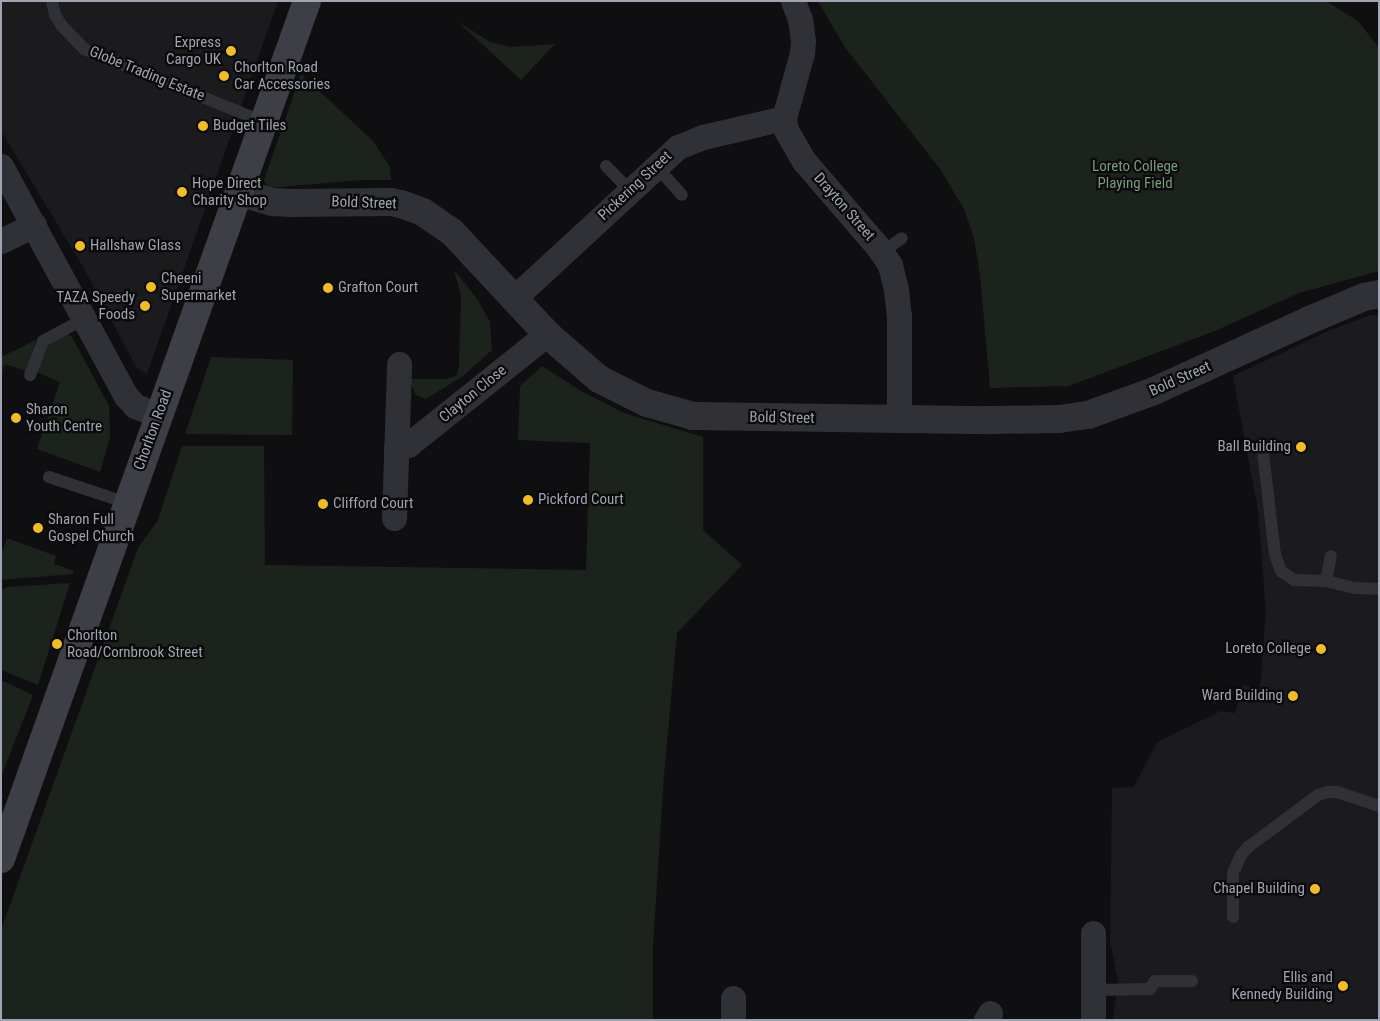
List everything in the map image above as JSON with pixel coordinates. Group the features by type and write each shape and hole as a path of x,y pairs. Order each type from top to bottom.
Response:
{"main road":[{"name":"Chorlton Road","path":"1,859 307,1"}],"street":[{"path":"784,118 802,52 802,28 793,1"},
{"name":"Pickering Street","path":"512,299 669,153 689,141 784,118"},
{"name":"Drayton Street","path":"784,118 789,138 804,161 892,245 898,307 899,420"},
{"path":"1,166 126,396 136,406 158,415"},
{"name":"Bold Street","path":"239,192 281,202 374,202 402,204 412,207 434,218 452,232 512,299 547,334 599,380 647,403 685,414 736,418 899,420 1060,419 1088,415 1154,391 1312,319 1364,297 1379,294"},
{"path":"1,241 34,225"},
{"name":"Clayton Close","path":"396,449 408,445 547,334"},
{"path":"394,518 399,364"},
{"path":"1093,933 1093,1020"}],"lane":[{"name":"Globe Trading Estate","path":"52,1 55,14 62,26 84,49 264,122"},
{"path":"655,165 682,195"},
{"path":"606,166 629,190"},
{"path":"30,375 43,341 84,319"},
{"path":"1262,444 1275,554 1281,571 1294,580 1326,582 1354,588 1379,589"},
{"path":"49,477 127,503"},
{"path":"1326,582 1331,556"},
{"path":"1233,917 1234,868 1240,854 1248,847 1318,795 1327,792 1337,792 1379,806"},
{"path":"1093,990 1150,989 1155,981 1192,981"}],"shaded area":[{"path":"1,1 278,1 147,374 136,367 85,270 1,131"},
{"name":"Loreto College","path":"1370,315 1379,315 1379,1014 1375,1020 1113,1020 1118,981 1110,942 1112,788 1134,787 1157,742 1221,711 1235,713 1242,685 1260,688 1266,612 1258,511 1233,376 1326,332"}],"green space":[{"name":"Loreto College Playing Field","path":"818,1 1326,1 1358,21 1379,48 1379,271 1299,293 1217,330 1069,386 990,388 980,275 974,238 964,209 940,169 844,46"},
{"path":"457,21 490,42 511,47 555,44 521,80"},
{"path":"301,74 373,141 390,167 391,180 360,180 268,188 264,180"},
{"path":"454,270 478,300 490,322 492,350 463,376 426,399 416,395 408,379 447,379 456,376 459,366 461,296"},
{"path":"65,332 72,337 109,406 110,437 100,472 37,449 60,382 36,372 45,347"},
{"path":"36,340 26,371 5,364 1,374 1,357"},
{"path":"211,357 293,360 292,435 185,434"},
{"path":"542,366 581,391 624,413 703,437 703,530 742,565 677,633 664,775 653,946 653,1020 1,1020 1,930 138,548 158,520 182,446 264,446 265,565 586,570 590,443 518,440 520,386"},
{"path":"7,538 56,556 54,564 74,571 73,574 1,580 1,550 3,550"},
{"path":"70,583 38,685 1,670 1,590 8,587"},
{"path":"1,680 33,695 1,777"}],"place":[{"name":"Express Cargo UK","path":"231,51"},
{"name":"Chorlton Road Car Accessories","path":"224,76"},
{"name":"Budget Tiles","path":"203,126"},
{"name":"Hope Direct Charity Shop","path":"182,192"},
{"name":"Hallshaw Glass","path":"80,246"},
{"name":"Cheeni Supermarket","path":"151,287"},
{"name":"Grafton Court","path":"328,288"},
{"name":"TAZA Speedy Foods","path":"145,306"},
{"name":"Sharon Youth Centre","path":"16,418"},
{"name":"Ball Building","path":"1301,447"},
{"name":"Pickford Court","path":"528,500"},
{"name":"Clifford Court","path":"323,504"},
{"name":"Sharon Full Gospel Church","path":"38,528"},
{"name":"Chorlton Road/Cornbrook Street","path":"57,644"},
{"name":"Loreto College","path":"1321,649"},
{"name":"Ward Building","path":"1293,696"},
{"name":"Chapel Building","path":"1315,889"},
{"name":"Ellis and Kennedy Building","path":"1343,986"}]}
